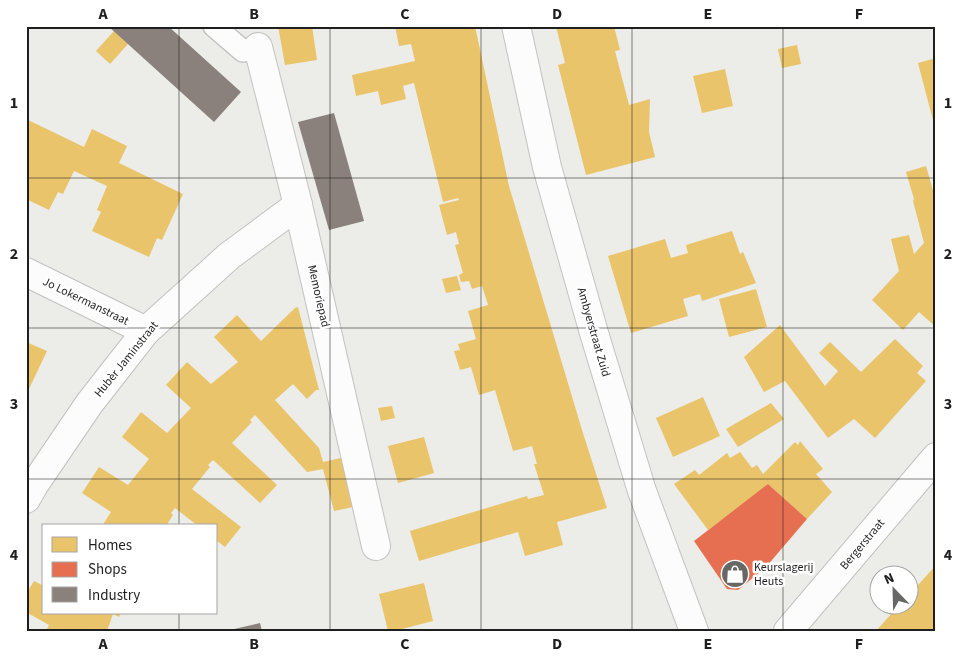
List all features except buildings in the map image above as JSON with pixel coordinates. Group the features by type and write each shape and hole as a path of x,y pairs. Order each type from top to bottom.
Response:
{"street":[{"name":"Ambyerstraat Zuid","path":"516,26 547,167 594,333 642,491 694,631"},
{"name":"Memoriepad","path":"258,47 298,205 376,546"},
{"name":"Hubèr Jaminstraat","path":"26,498 89,404 146,331 229,256 298,205"},
{"name":"Jo Lokermanstraat","path":"26,272 146,331"},
{"name":"Bergerstraat","path":"788,631 936,457"}],"lane":[{"path":"214,26 243,51 258,47"}],"place":[{"name":"Keurslagerij Heuts","path":"735,574"}]}
